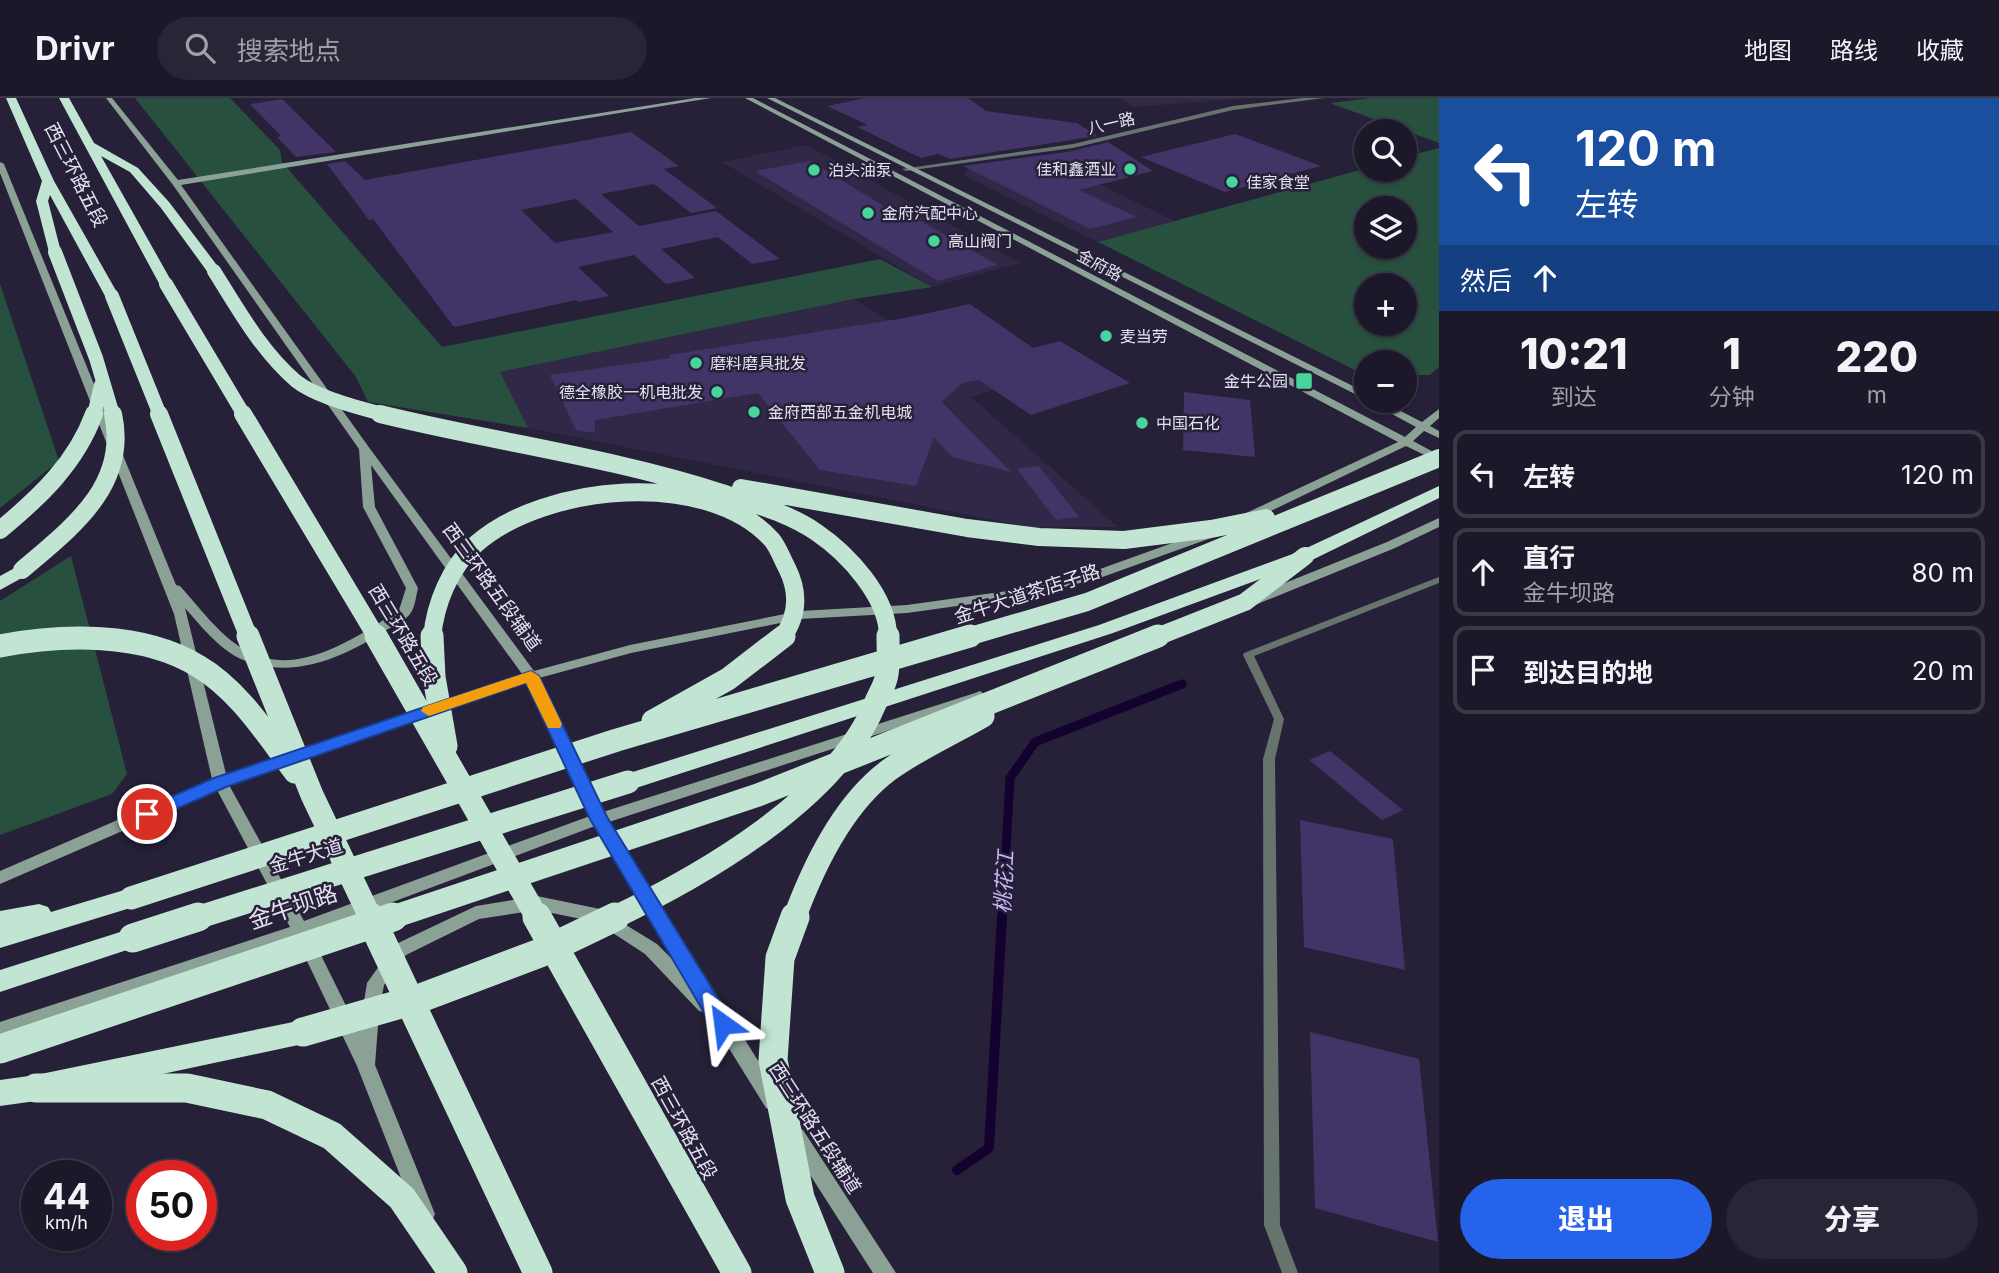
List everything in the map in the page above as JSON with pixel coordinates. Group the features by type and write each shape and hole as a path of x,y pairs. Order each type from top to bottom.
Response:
{"highway":[{"name":"西三环路五段","path":"11,98 48,181 112,296 312,795 538,1273"},
{"name":"西三环路五段","path":"64,98 166,285 448,758 737,1273"},
{"path":"89,144 134,170 165,205 214,271 259,341 297,382 350,406 669,476 967,528 1039,537 1124,540 1211,529 1320,507"},
{"path":"0,584 22,570 73,526 103,489 116,458 116,439 102,376 55,252 42,201 48,181"},
{"path":"0,530 56,479 82,445 97,410 102,376"},
{"name":"金牛大道茶店子路","path":"617,740 1087,602 1439,458"},
{"path":"0,1093 36,1088 303,1032 418,999 540,953 639,906 756,837 825,778 867,724 887,676 888,632 874,591 855,565 815,531 767,508 669,476"},
{"path":"0,1049 758,795 1245,602 1305,556 1439,491"},
{"path":"448,758 433,654 436,612 449,578 478,542 514,519 560,503 602,494 646,492 694,497 734,511 767,534 788,562 798,600 785,636 745,670 617,740"},
{"name":"金牛大道","path":"0,981 1106,629 1305,556"},
{"path":"0,646 80,638 145,645 197,664 243,703 312,795"},
{"path":"830,1273 800,1199 773,1060 780,958 810,875 845,816 888,771 1048,678"},
{"name":"金牛大道","path":"0,938 617,740"},
{"path":"0,921 131,898"},
{"path":"36,1088 187,1088 267,1105 332,1136 402,1198 451,1273"}],"main road":[{"name":"西三环路五段辅道","path":"109,98 176,183 364,448 531,676 599,819 723,1024 885,1273"},
{"path":"176,183 708,98"},
{"name":"金府路","path":"748,98 1404,443 1439,458"},
{"name":"金府路","path":"769,98 906,169 1354,391"},
{"path":"0,164 181,614 220,782 300,930 366,1065 451,1273"},
{"path":"0,878 220,782 531,676 630,649 800,615 908,609 1021,593 1093,576 1223,529 1404,443 1439,412"},
{"path":"1398,413 1439,435"},
{"path":"169,583 224,640 249,658 280,664 324,657 352,647 405,612 412,588 369,507 364,448"},
{"name":"金牛坝路","path":"0,1030 300,930 599,819 1103,656 1219,615 1368,555 1439,523"},
{"path":"366,1065 370,1013 376,984 400,950 476,913 537,903 600,916 610,922 651,949 723,1024"}],"street":[{"name":"八一路","path":"906,169 1073,146 1233,108 1321,98"}],"lane":[{"path":"1290,1273 1272,1225 1269,759 1279,719 1248,655 1439,580"}],"shaded area":[{"path":"1120,98 1254,98 1132,107"},
{"name":"金府汽配中心","path":"807,145 1020,263 932,287 722,162"},
{"path":"1043,157 1175,221 1098,242 964,175 970,165"},
{"name":"金府西部五金机电城","path":"854,299 998,388 971,397 1118,527 1030,527 528,428 500,372"}],"green space":[{"path":"135,98 230,98 280,150 282,162 442,347 880,259 932,287 854,299 500,372 528,428 368,402 356,377"},
{"path":"1371,98 1439,98 1439,143 1417,135 1417,119 1374,119 1330,103"},
{"name":"金牛公园","path":"1439,148 1439,367 1430,375 1417,375 1417,350 1354,350 1354,370 1098,242 1354,172 1354,182 1417,182 1417,154"},
{"path":"0,284 59,461 0,508"},
{"path":"71,556 127,774 112,794 0,835 0,601"}],"building":[{"path":"865,98 968,98 986,111 1077,123 1097,136 950,159 938,154 921,158 857,127 868,125 827,106"},
{"path":"282,99 336,152 296,157 277,137 281,136 250,104"},
{"path":"631,132 679,166 664,169 717,208 691,213 654,184 601,194 639,226 716,211 780,259 752,264 718,237 661,249 695,278 666,284 634,255 578,267 609,296 579,302 576,300 454,327 373,219 369,220 327,164 345,161 365,180","holes":["576,199 613,232 555,243 521,210"]},
{"path":"1235,134 1321,166 1225,192 1141,157"},
{"path":"1108,142 1153,171 1079,190 1137,217 1090,229 963,166 1073,151"},
{"path":"810,161 895,213 903,211 998,265 938,281 755,171"},
{"path":"970,304 1033,348 1060,341 1130,383 1031,415 979,380 962,383 942,402 1011,472 952,457 934,437 916,486 820,470 758,393 595,420 595,433 576,430 550,375 671,358 669,355 905,318"},
{"path":"1184,392 1250,400 1255,457 1183,450"},
{"path":"1039,466 1079,517 1056,520 1017,469"},
{"path":"1330,751 1403,810 1382,820 1309,760"},
{"path":"1300,820 1393,839 1405,970 1304,947"},
{"path":"1310,1032 1419,1059 1438,1242 1315,1208"}],"waterway":[{"name":"桃花江","path":"1002,919 1010,778 1035,742 1182,684"},
{"name":"桃花江","path":"957,1170 989,1148 1002,917"}],"slow traffic":[{"path":"429,711 531,676 554,724"}],"place":[{"name":"佳和鑫酒业","path":"1130,169"},
{"name":"泊头油泵","path":"814,170"},
{"name":"佳家食堂","path":"1232,182"},
{"name":"金府汽配中心","path":"868,213"},
{"name":"高山阀门","path":"934,241"},
{"name":"麦当劳","path":"1106,336"},
{"name":"磨料磨具批发","path":"696,363"},
{"name":"金牛公园","path":"1304,381"},
{"name":"德全橡胶一机电批发","path":"717,392"},
{"name":"金府西部五金机电城","path":"754,412"},
{"name":"中国石化","path":"1142,423"}],"route":[{"path":"147,814 220,782 531,676 599,819 723,1024"}]}
